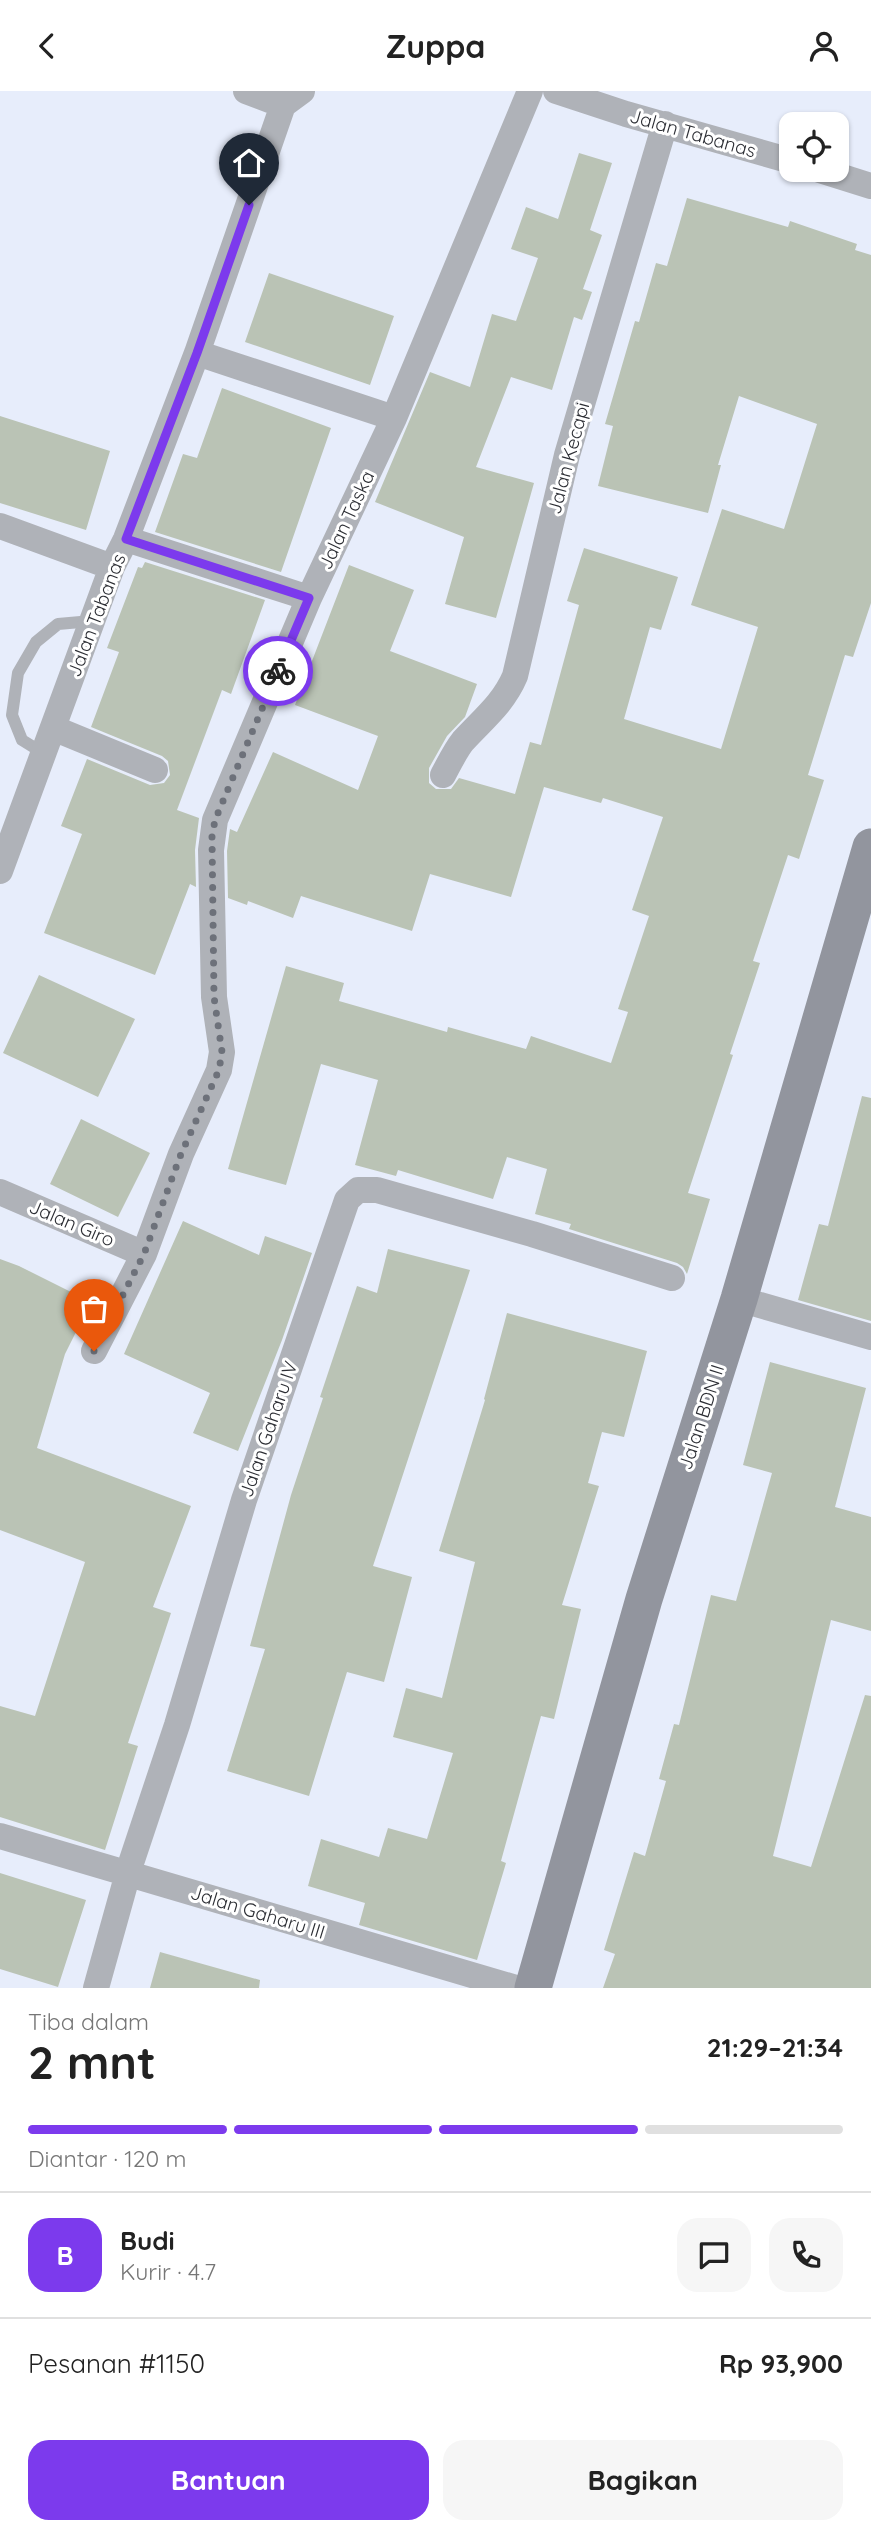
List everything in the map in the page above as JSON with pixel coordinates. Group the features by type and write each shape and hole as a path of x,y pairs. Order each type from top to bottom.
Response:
{"street":[{"path":"246,91 293,98"},
{"name":"Jalan Taska","path":"94,1351 144,1254 181,1154 219,1070 222,1052 214,997 211,850 215,820 309,598 394,418 530,91"},
{"name":"Jalan Tabanas","path":"556,91 779,157"},
{"name":"Jalan Tabanas","path":"0,871 112,567 126,539 293,98"},
{"name":"Jalan Kecapi","path":"443,775 461,744 497,707 515,676 567,456 665,124"},
{"path":"849,179 871,186"},
{"path":"197,353 394,418"},
{"path":"0,526 112,567"},
{"path":"126,539 309,598"},
{"path":"53,728 155,770"},
{"name":"Jalan BDN II","path":"533,1988 644,1599 739,1299 871,847"},
{"name":"Jalan Gaharu IV","path":"96,1988 128,1873 177,1725 244,1500 347,1200 358,1190 377,1190 532,1234 672,1278"},
{"name":"Jalan Giro","path":"0,1192 144,1254"},
{"path":"739,1299 871,1337"},
{"name":"Jalan Gaharu III","path":"0,1836 516,1988"}],"lane":[{"path":"43,753 22,740 12,715 18,674 36,642 58,624 92,621"}],"building":[{"path":"579,153 612,163 590,230 602,235 583,289 592,292 582,320 574,317 552,390 511,377 476,467 534,483 496,618 445,604 464,537 375,502 430,372 470,387 492,314 516,321 538,258 511,249 526,207 558,219"},
{"path":"687,198 788,227 790,221 857,244 855,250 871,255 871,603 853,657 845,655 808,775 824,780 799,859 788,855 753,961 760,963 688,1193 710,1199 687,1274 677,1263 569,1229 571,1224 535,1214 547,1169 507,1157 493,1199 398,1170 396,1176 355,1165 378,1080 321,1064 286,1185 228,1169 286,966 344,983 339,1001 447,1032 448,1027 526,1049 531,1036 611,1063 628,1012 618,1009 649,916 632,910 663,817 603,798 601,803 544,787 511,897 430,874 412,931 301,896 293,918 248,901 247,905 228,898 227,851 230,829 237,832 273,752 358,790 378,736 295,705 349,565 414,590 390,651 477,684 465,717 447,736 429,768 429,783 436,789 451,789 459,778 515,794 530,742 541,745 579,605 567,601 584,548 678,577 661,630 650,627 624,719 721,749 758,627 691,605 722,509 784,529 817,424 739,396 718,465 721,465 708,513 598,486 613,426 605,424 635,321 639,322 656,263 667,266"},
{"path":"269,273 394,316 370,385 245,342"},
{"path":"222,388 331,428 281,572 155,532 183,454 197,458"},
{"path":"0,416 110,451 86,530 0,503"},
{"path":"145,562 265,600 231,694 222,690 177,810 199,818 195,850 196,887 190,884 155,975 44,933 82,834 61,826 87,759 150,785 164,783 170,775 168,761 162,756 91,727 119,652 107,648 138,567 142,568"},
{"path":"39,975 135,1019 98,1097 3,1053"},
{"path":"862,1096 871,1098 871,1321 798,1300 819,1224 828,1226"},
{"path":"81,1119 150,1153 118,1217 50,1184"},
{"path":"183,1221 259,1255 265,1236 312,1253 282,1340 238,1451 193,1433 210,1393 124,1354"},
{"path":"388,1249 470,1270 373,1566 412,1577 384,1682 347,1672 309,1796 227,1771 265,1649 250,1646 291,1495 323,1398 320,1397 357,1286 377,1293"},
{"path":"0,1259 91,1302 65,1354 37,1448 191,1506 153,1607 171,1613 128,1743 138,1746 105,1850 0,1817 0,1706 35,1716 85,1562 0,1530"},
{"path":"507,1313 647,1351 624,1437 602,1432 588,1483 599,1486 562,1605 581,1609 554,1719 541,1716 501,1861 506,1863 477,1960 359,1925 365,1903 308,1886 321,1839 379,1857 388,1828 427,1839 453,1753 393,1737 406,1688 442,1698 475,1562 439,1551 485,1400"},
{"path":"770,1362 866,1388 835,1507 871,1517 871,1631 831,1620 773,1856 811,1867 865,1695 871,1696 871,1988 603,1988 615,1954 604,1950 634,1852 645,1856 666,1781 659,1779 674,1724 679,1725 711,1595 736,1601 772,1473 743,1465"},
{"path":"0,1873 86,1900 58,1987 0,1969"},
{"path":"160,1952 260,1980 259,1988 150,1988"}],"way so far":[{"path":"94,1351 144,1254 181,1154 219,1070 222,1052 214,997 212,837 215,820 278,671"}],"route":[{"path":"249,205 197,353 126,539 309,598 278,671"}]}
